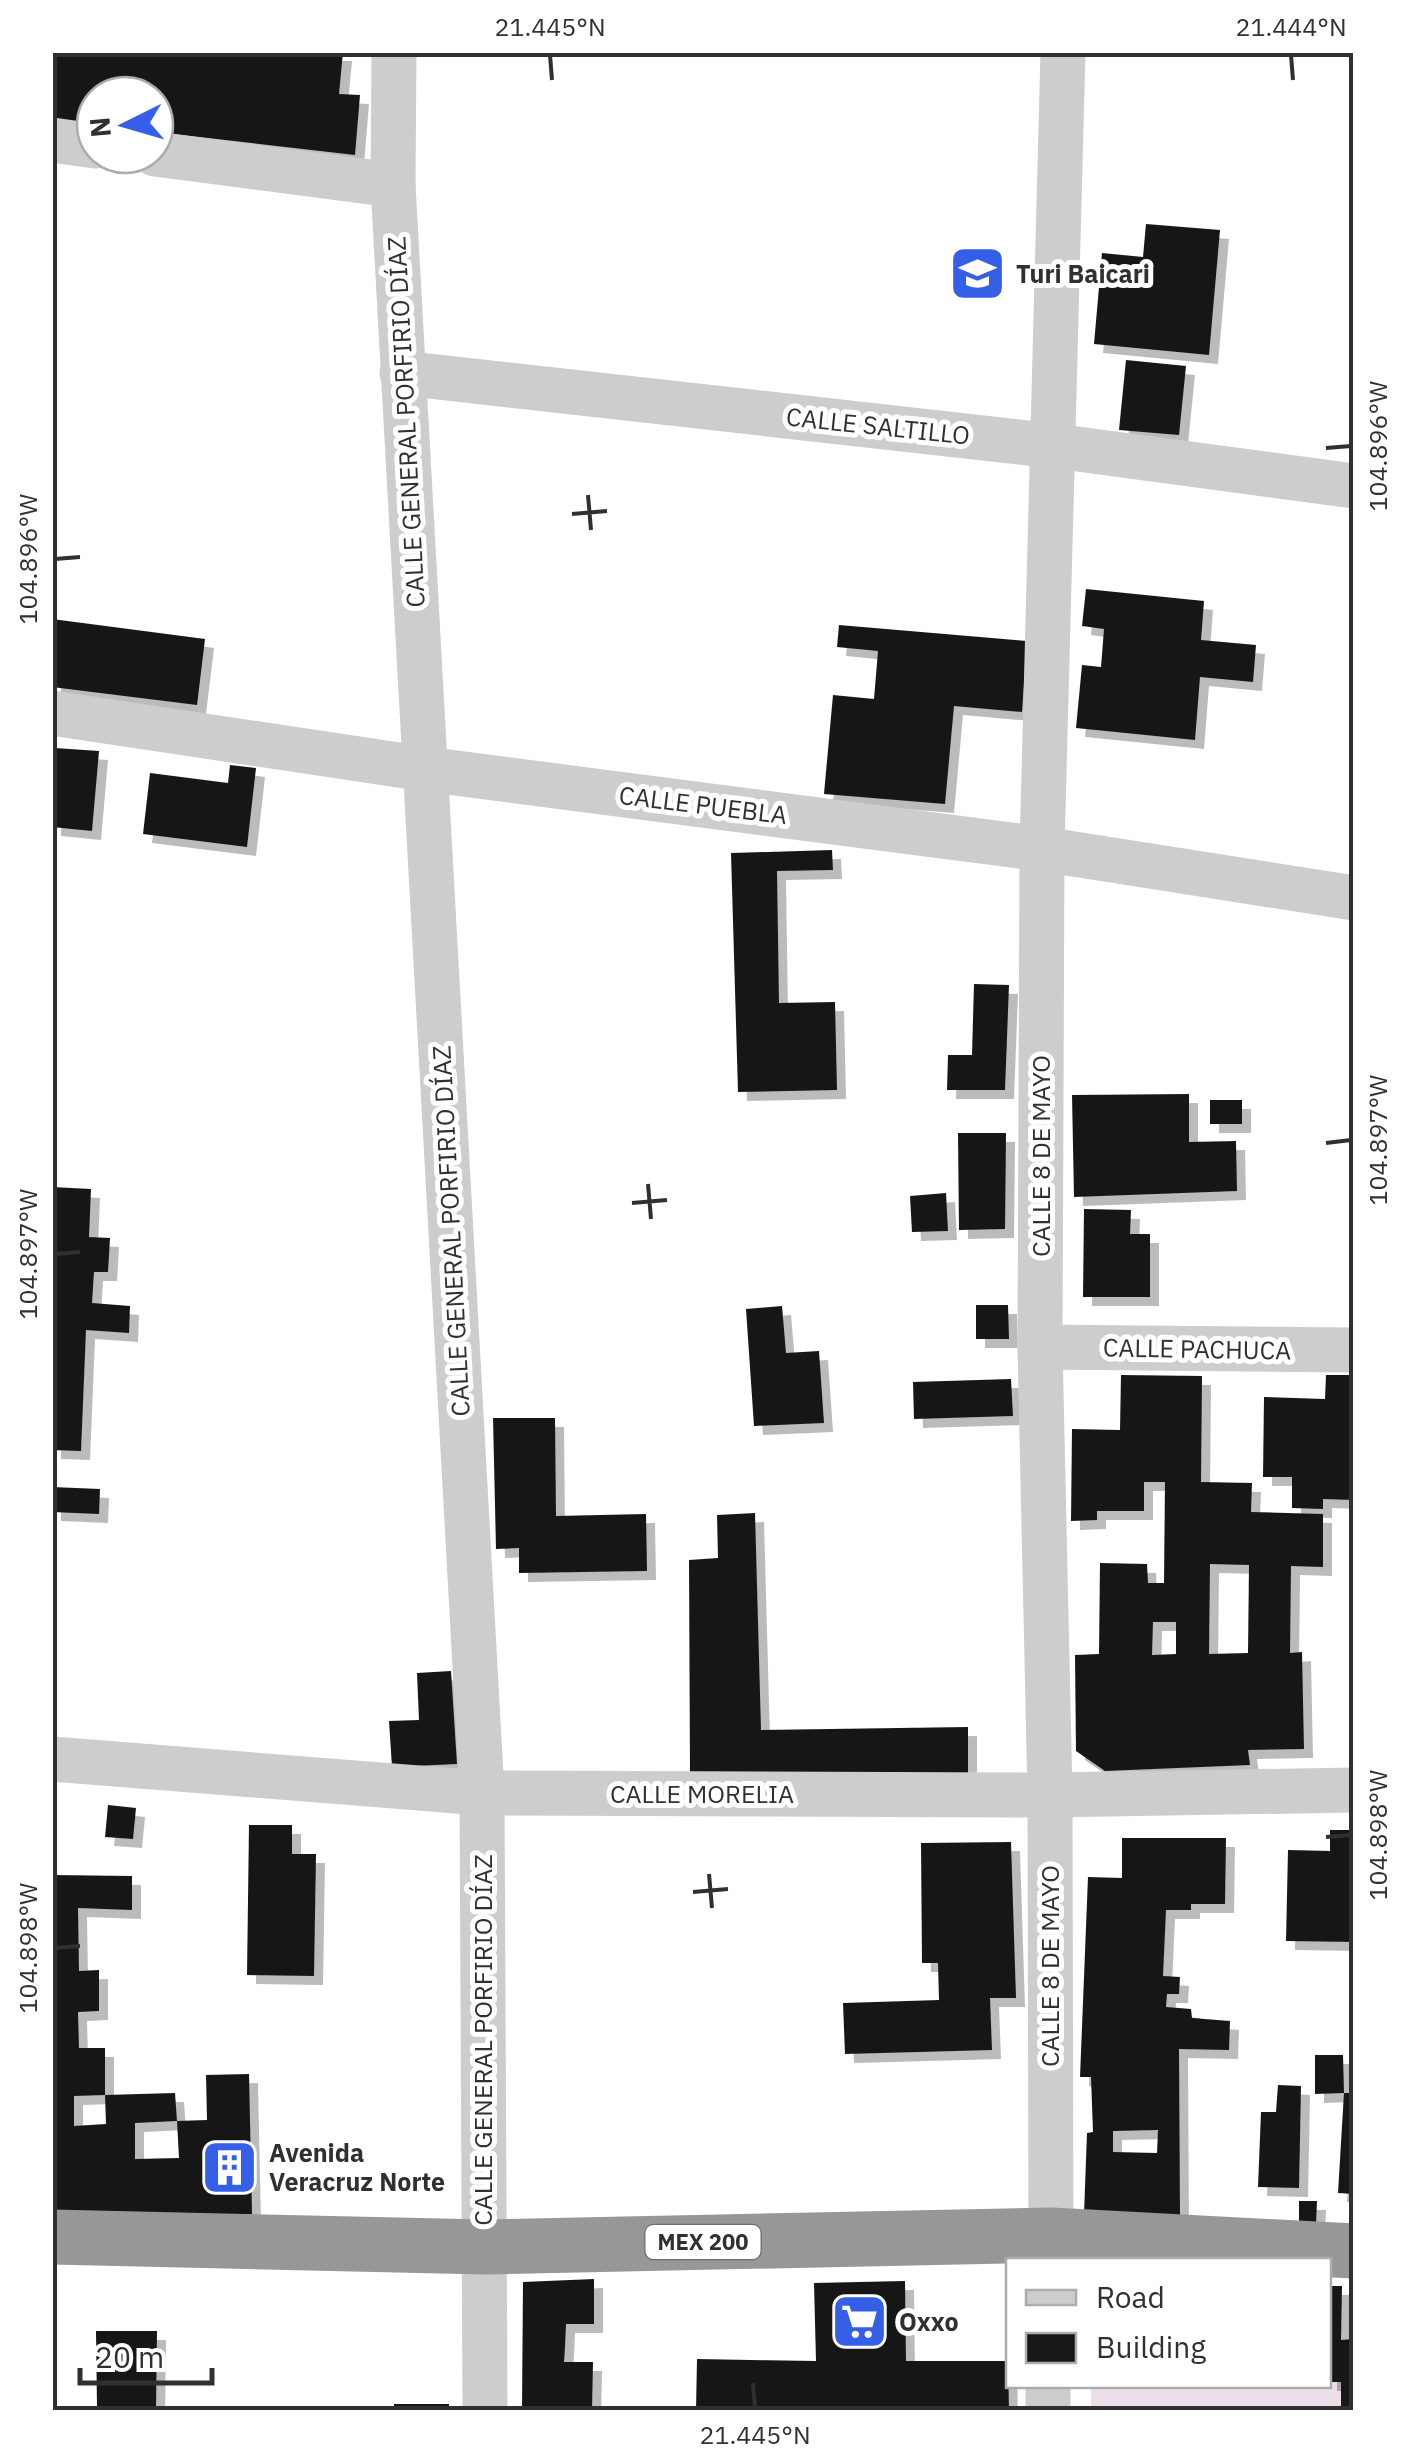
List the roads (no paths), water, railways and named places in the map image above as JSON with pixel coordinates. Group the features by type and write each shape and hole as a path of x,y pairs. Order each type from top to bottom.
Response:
{"highway":[{"name":"MEX 200","path":"52,2237 485,2247 1354,2251"}],"street":[{"name":"CALLE GENERAL PORFIRIO DÍAZ","path":"394,52 392,186 482,1793 485,2410"},
{"name":"CALLE 8 DE MAYO","path":"1051,2248 1050,1794 1040,1347 1042,850 1064,52"},
{"path":"175,157 392,186"},
{"name":"CALLE SALTILLO","path":"402,373 1055,446 1354,486"},
{"name":"CALLE PUEBLA","path":"52,713 425,770 1042,850 1354,898"},
{"name":"CALLE PACHUCA","path":"1040,1347 1354,1350"},
{"name":"CALLE MORELIA","path":"52,1759 482,1793 1354,1790"}],"place":[{"name":"Turi Baicari","path":"977,274"},
{"name":"Avenida Veracruz Norte","path":"230,2167"},
{"name":"Oxxo","path":"860,2322"}]}
